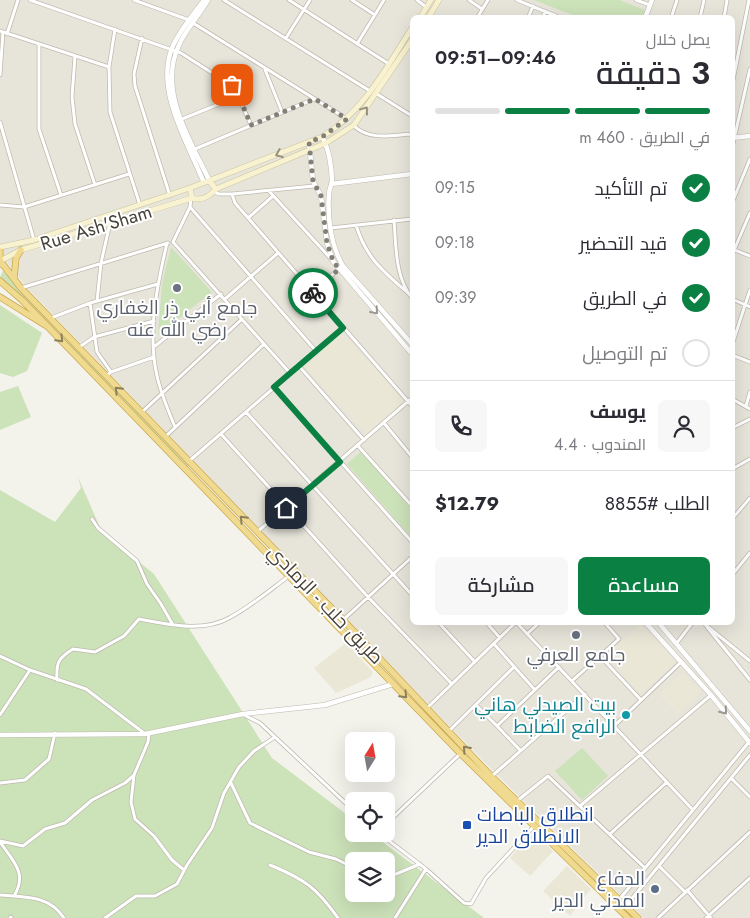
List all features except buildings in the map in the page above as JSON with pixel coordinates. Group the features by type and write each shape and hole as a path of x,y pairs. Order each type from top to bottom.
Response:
{"highway":[{"path":"0,249 1,262"},
{"path":"14,279 16,258 20,250"},
{"name":"طريق حلب - الرمادي","path":"1,262 21,288 50,319 78,348 108,374 141,413 256,533 343,620 491,776 624,909 638,918"},
{"name":"طريق حلب - الرمادي","path":"0,281 49,327 460,753 534,826 617,902"},
{"path":"0,297 49,327"},
{"name":"طريق حلب - الرمادي","path":"624,909 628,918"}],"main road":[{"path":"422,15 431,0"},
{"path":"430,15 439,0"},
{"path":"410,31 370,91 347,119 322,137 207,182 215,190 326,143 354,125 410,43"},
{"name":"Rue Ash'Sham","path":"0,249 34,240 170,196 207,182"},
{"path":"190,188 192,198"},
{"name":"Rue Ash'Sham","path":"1,262 20,250 192,198 207,198 215,190"}],"street":[{"path":"0,75 4,32 18,0"},
{"path":"30,0 174,50 232,85 239,96 251,125"},
{"path":"134,0 191,22 347,119"},
{"path":"206,0 174,50 167,78 169,97 207,182"},
{"path":"224,0 370,91"},
{"path":"289,0 389,64"},
{"path":"286,38 310,0"},
{"path":"352,0 375,15"},
{"path":"357,44 384,0"},
{"path":"416,0 427,7"},
{"path":"468,0 482,9"},
{"path":"478,15 488,0"},
{"path":"517,0 554,15"},
{"path":"636,0 650,6"},
{"path":"646,15 652,0"},
{"path":"672,15 677,0"},
{"path":"701,15 704,0"},
{"path":"724,15 727,0"},
{"path":"735,70 749,0"},
{"path":"529,15 533,6"},
{"path":"544,15 545,11"},
{"path":"115,30 109,67 110,112 140,205"},
{"path":"4,32 109,67"},
{"path":"142,38 134,74 135,86 170,196"},
{"path":"39,44 39,129 61,195"},
{"path":"174,50 172,86 174,102 207,182"},
{"path":"75,56 72,97 75,124 94,185"},
{"path":"264,67 282,112"},
{"path":"735,134 750,69"},
{"path":"377,94 410,115"},
{"path":"182,119 239,96"},
{"path":"195,149 315,99"},
{"path":"0,122 34,240"},
{"path":"354,125 361,132 374,137 410,134"},
{"path":"735,138 750,136"},
{"path":"322,137 326,143 331,228 335,249 343,266 410,342"},
{"path":"309,142 314,186 321,196 327,243 333,261"},
{"path":"735,196 750,159"},
{"path":"0,205 24,207 129,174"},
{"path":"318,191 330,187 410,174"},
{"path":"215,190 219,194 232,194 314,186"},
{"path":"269,191 333,261 410,352"},
{"path":"232,194 235,204 408,402 313,486 256,533"},
{"path":"248,218 273,196"},
{"path":"174,242 190,207 192,198"},
{"path":"190,207 316,351"},
{"path":"735,247 750,213"},
{"path":"331,228 410,218"},
{"path":"394,220 397,261 408,293"},
{"path":"97,301 101,263 110,222"},
{"path":"356,225 361,244 378,267 410,296"},
{"path":"21,288 174,242"},
{"path":"174,242 290,374"},
{"path":"167,243 158,284 154,321 154,358 161,393 175,427"},
{"path":"735,249 750,256"},
{"path":"225,299 278,253"},
{"path":"312,292 339,269"},
{"path":"50,319 90,303 158,284"},
{"path":"735,336 750,290"},
{"path":"154,347 220,294"},
{"path":"735,301 750,307"},
{"path":"90,303 97,352 108,374 154,358"},
{"path":"141,413 242,319"},
{"path":"78,348 94,338 154,321"},
{"path":"188,462 343,328"},
{"path":"164,437 264,344"},
{"path":"735,356 750,362"},
{"path":"300,366 364,440"},
{"path":"274,387 410,540"},
{"path":"746,406 750,392"},
{"path":"735,400 750,408"},
{"path":"246,412 410,593"},
{"path":"735,426 750,419"},
{"path":"384,423 410,454"},
{"path":"221,434 368,597 452,684"},
{"path":"358,446 410,504"},
{"path":"735,467 750,459"},
{"path":"735,516 750,498"},
{"path":"92,520 98,528 137,561 146,584 173,625"},
{"path":"735,571 750,553"},
{"path":"343,620 410,558"},
{"path":"57,680 56,665 60,657 73,649 95,652 124,636 138,619 173,625 195,626 228,619 289,576"},
{"path":"441,625 474,662"},
{"path":"489,625 500,638"},
{"path":"427,708 513,625"},
{"path":"519,625 573,680 693,810"},
{"path":"527,634 537,625"},
{"path":"573,680 619,639 607,625"},
{"path":"617,902 750,742 711,695 648,625"},
{"path":"660,625 750,731"},
{"path":"676,644 691,625"},
{"path":"707,627 750,661"},
{"path":"707,627 750,680"},
{"path":"494,644 535,690"},
{"path":"599,655 641,700"},
{"path":"0,656 30,670 86,690 147,733 148,742 134,775 131,802 135,819 154,836 172,860 184,870"},
{"path":"614,726 680,663"},
{"path":"450,731 514,667"},
{"path":"497,726 559,667"},
{"path":"0,715 30,670"},
{"path":"0,735 147,733 243,714 325,705 392,684"},
{"path":"491,776 585,694"},
{"path":"580,806 640,753 711,695"},
{"path":"476,704 520,750"},
{"path":"243,714 260,723 345,802"},
{"path":"0,783 25,780 49,759 55,733"},
{"path":"104,918 136,896 155,896 177,884 212,828 224,793 239,767 254,751 275,737"},
{"path":"395,815 460,753"},
{"path":"624,909 750,755"},
{"path":"0,841 23,846 45,829 64,823 92,800 126,783 134,775"},
{"path":"517,802 548,776 645,868"},
{"path":"731,778 750,797"},
{"path":"231,782 250,823 308,852 336,859 345,864"},
{"path":"610,834 667,782"},
{"path":"391,842 420,864 464,903 471,904 486,878 534,826"},
{"path":"658,918 750,832"},
{"path":"0,841 20,873 21,885 14,896"},
{"path":"395,874 420,864"},
{"path":"270,865 293,875 314,888 338,918"},
{"path":"659,866 686,891 709,917 750,878"},
{"path":"395,918 426,869"},
{"path":"0,895 47,901 57,908 64,918"}],"shaded area":[{"path":"0,0 750,0 750,918 644,918 492,770 30,291 0,254"},
{"path":"342,333 404,401 367,435 305,367"},
{"path":"642,625 676,663 640,694 606,654"},
{"path":"346,643 373,672 371,677 336,693 314,668"},
{"path":"682,673 701,692 678,714 659,695"},
{"path":"533,832 553,851 530,876 510,858"},
{"path":"567,866 591,889 570,916 543,891"}],"green space":[{"path":"534,0 619,0 645,10 643,15 573,15"},
{"path":"171,247 212,292 158,335 162,284"},
{"path":"3,271 189,466 188,467 0,277"},
{"path":"0,305 42,333 27,371 13,377 0,373"},
{"path":"18,386 31,417 0,430 0,392"},
{"path":"361,452 410,508 410,536 347,464"},
{"path":"78,477 102,532 154,574 272,758 345,813 345,842 383,842 484,918 0,918 0,490 55,522 81,488"},
{"path":"582,748 608,776 582,800 555,771"}],"way so far":[{"path":"232,85 237,92 251,125 315,99 347,119 322,137 309,142 313,181 321,196 327,243 333,261 339,269 313,293"}],"place":[{"name":"جامع أبي ذر الغفاري رضي الله عنه","path":"177,288"},
{"name":"جامع العرفي","path":"576,635"},
{"name":"بيت الصيدلي هاني الرافع الضابط","path":"626,715"},
{"name":"انطلاق الباصات الانطلاق الدير","path":"467,825"},
{"name":"الدفاع المدني الدير","path":"655,889"}],"route":[{"path":"286,508 340,462 274,387 343,328 313,293"}]}
